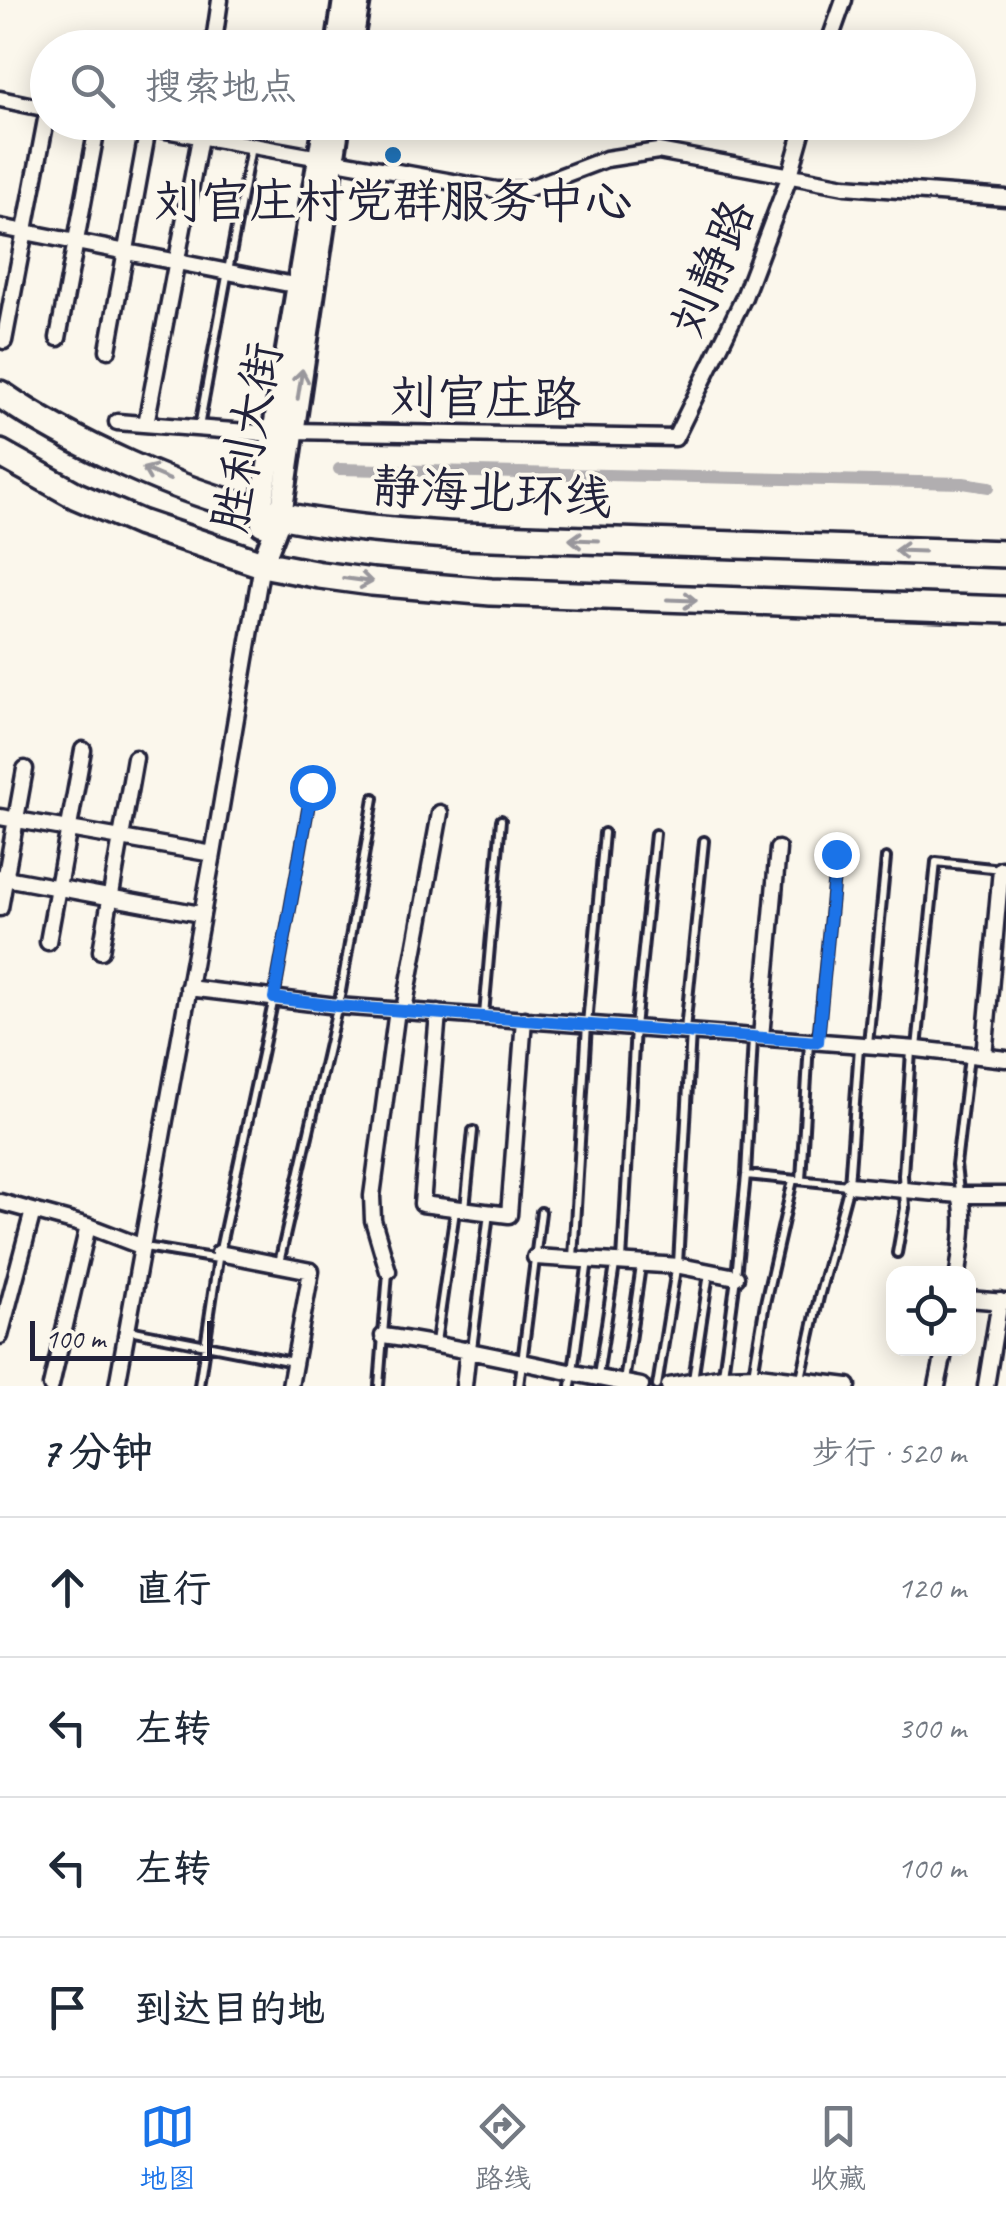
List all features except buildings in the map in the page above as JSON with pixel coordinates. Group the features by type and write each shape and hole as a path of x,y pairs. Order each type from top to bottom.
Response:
{"highway":[{"name":"静海北环线","path":"3,403 124,461 209,495 271,513 385,530 464,536 1006,554"},
{"name":"静海北环线","path":"0,454 77,496 140,523 293,571 491,592 1006,610"}],"main road":[{"path":"339,30 344,0"},
{"path":"354,30 359,0"},
{"name":"胜利大街","path":"262,564 326,160 325,140"},
{"name":"胜利大街","path":"326,160 333,140"}],"street":[{"path":"216,30 220,0"},
{"path":"833,30 844,0"},
{"path":"0,100 30,106"},
{"path":"4,341 42,140"},
{"path":"58,338 95,140"},
{"path":"108,350 146,140"},
{"path":"146,424 200,140"},
{"path":"231,140 251,147 497,190 524,190 606,159 658,151 845,186 1006,198"},
{"name":"刘静路","path":"676,438 744,297 800,140"},
{"path":"0,227 306,287"},
{"name":"刘官庄路","path":"117,422 283,433 676,438"},
{"path":"118,1386 262,564"},
{"path":"48,942 83,750"},
{"path":"101,950 135,758"},
{"path":"0,908 8,818 25,769"},
{"path":"388,1270 373,1220 372,1196 400,1010 440,814"},
{"path":"8,818 213,854"},
{"path":"757,1037 778,849"},
{"path":"977,1056 1004,869"},
{"path":"3,878 200,914"},
{"path":"188,988 337,1006 1006,1059"},
{"path":"438,1012 422,1204 509,1216 524,1019"},
{"path":"849,1185 1006,1195"},
{"path":"959,1266 960,1195"},
{"path":"0,1202 143,1246"},
{"path":"0,1336 32,1211"},
{"path":"51,1386 88,1226"},
{"path":"219,1256 311,1271 290,1386"},
{"path":"535,1257 677,1266 736,1277"},
{"path":"976,1299 1003,1301 986,1386"},
{"path":"383,1336 470,1350 572,1379 598,1378 632,1385"},
{"path":"464,1386 470,1350"},
{"path":"937,1386 943,1356"},
{"path":"669,1386 753,1376 848,1386"}],"lane":[{"path":"198,428 251,147"},
{"path":"199,1386 219,1256 274,998 312,787"},
{"path":"279,1264 337,1006 374,798"},
{"path":"484,1016 501,820"},
{"path":"572,1379 587,1024 604,833"},
{"path":"598,1378 618,1262 635,1027 655,834"},
{"path":"657,1386 677,1266 688,1032 704,841"},
{"path":"753,1376 765,1302 797,1180 836,854"},
{"path":"801,1380 818,1297 849,1185 886,858"},
{"path":"897,1254 905,1208 914,1049 936,862 1004,869"},
{"path":"717,1380 736,1277 757,1037"},
{"path":"960,1195 956,1164 977,1056"},
{"path":"436,1343 472,1130"},
{"path":"746,1175 849,1185"},
{"path":"519,1386 541,1212"},
{"path":"470,1350 489,1213"},
{"path":"143,1246 219,1256"},
{"path":"632,1385 642,1263"},
{"path":"379,1386 388,1270"},
{"path":"693,1381 709,1272"},
{"path":"128,1330 294,1362"}],"waterway":[{"path":"339,469 963,483 989,487"}],"place":[{"name":"刘官庄村党群服务中心","path":"393,155"}],"route":[{"path":"312,787 274,998 818,1042 836,854"}]}
